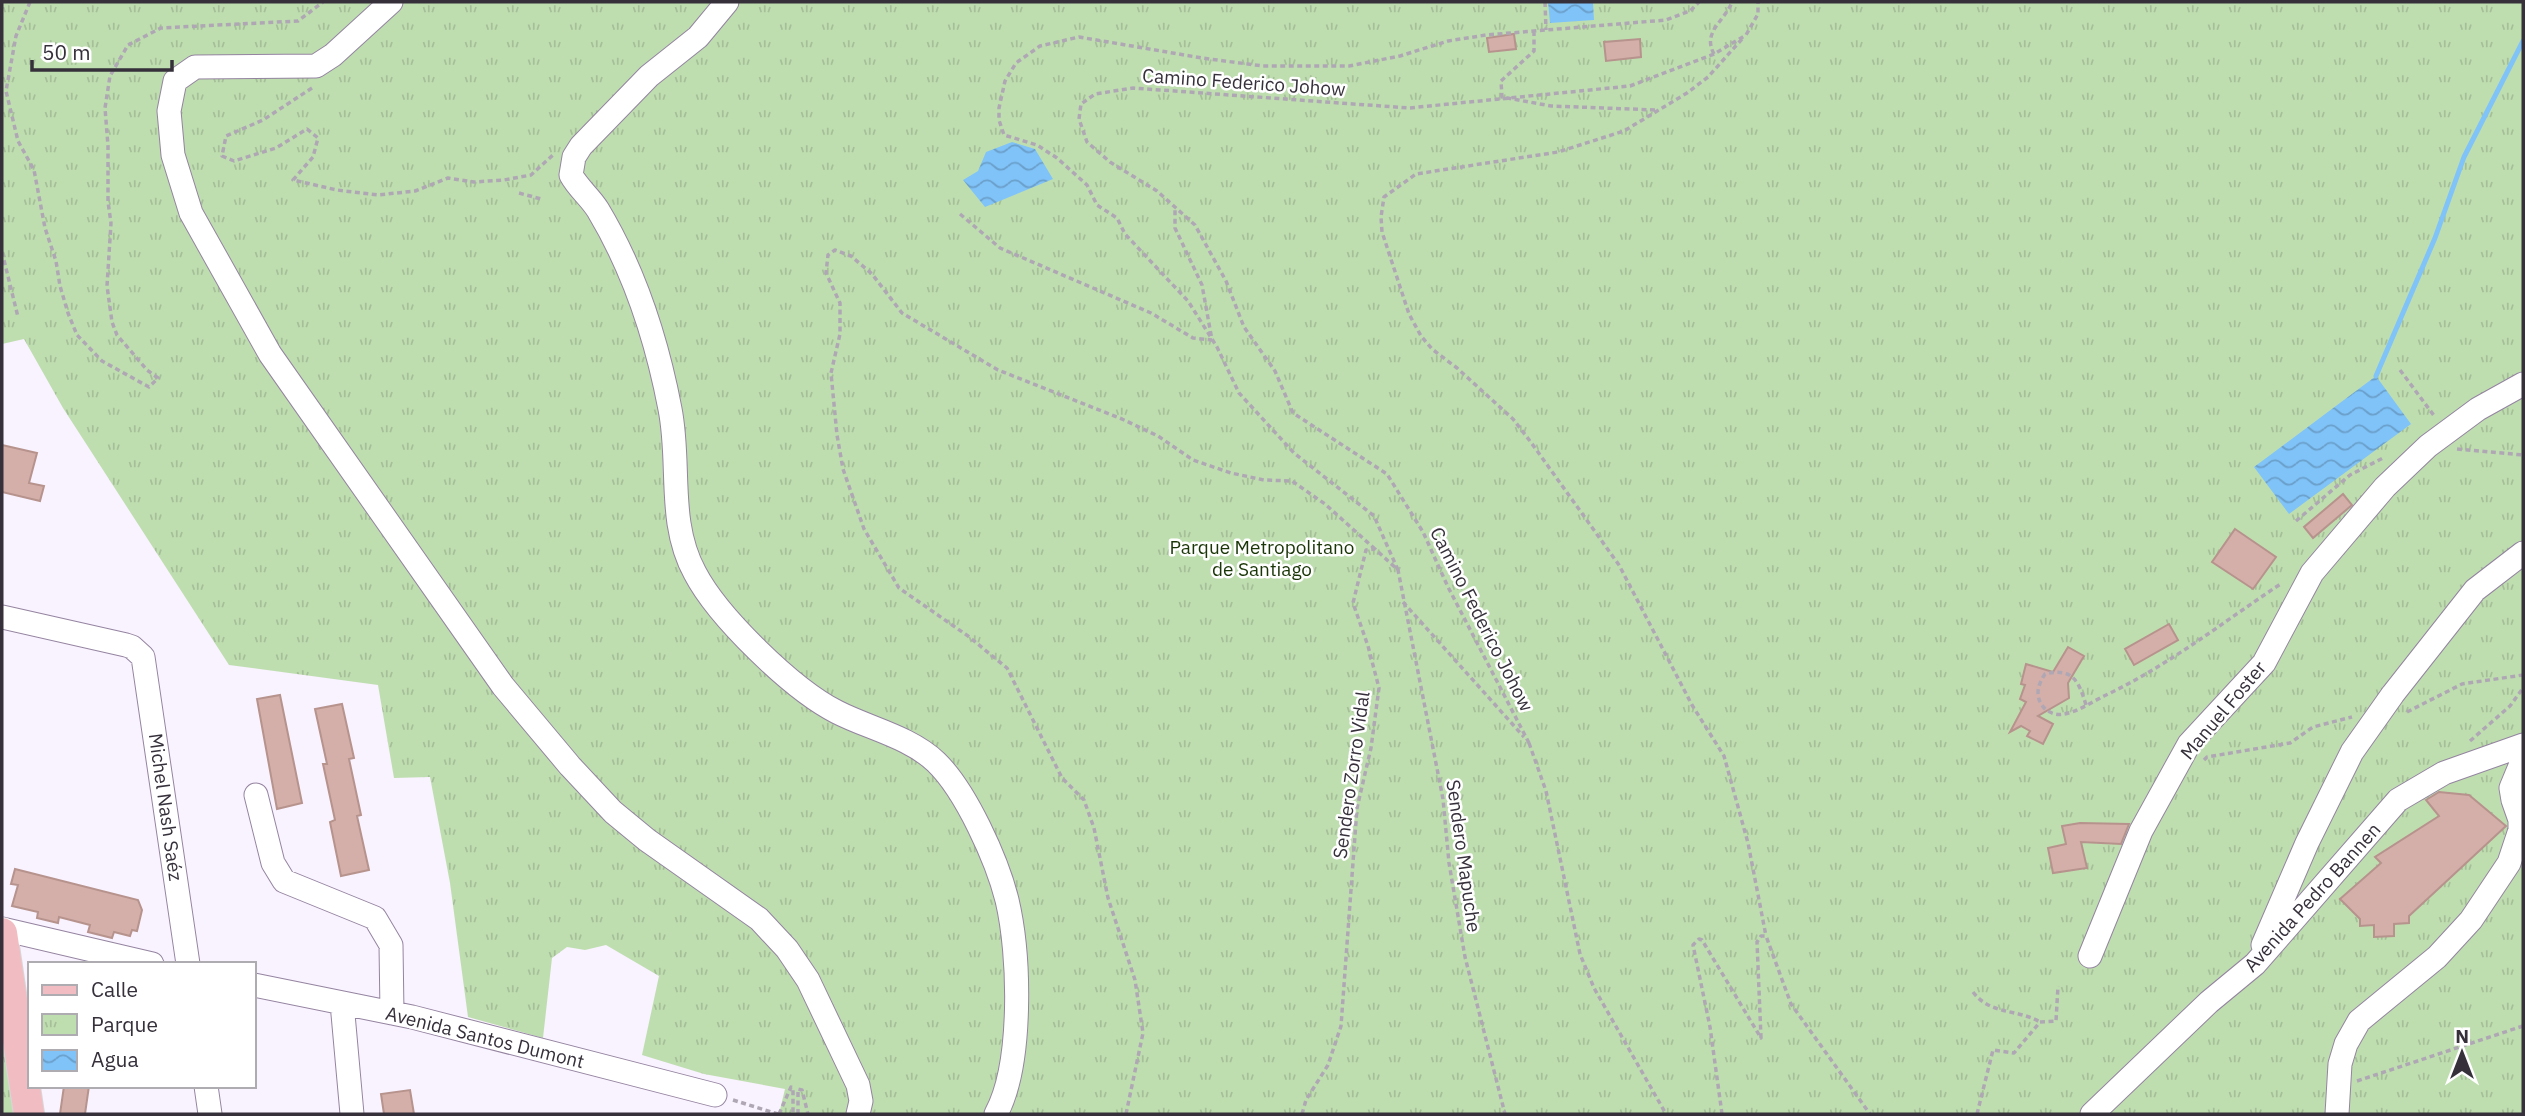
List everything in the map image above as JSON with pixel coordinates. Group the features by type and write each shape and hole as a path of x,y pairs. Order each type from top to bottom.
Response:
{"main road":[{"path":"2,931 29,1114"}],"street":[{"path":"391,2 333,55 316,66 195,67 175,80 169,110 173,155 191,213 270,354 503,686 570,766 613,812 647,840 759,919 787,949 808,980 858,1085 861,1101 858,1114"},
{"path":"727,2 698,37 649,76 582,146 574,157 571,175 592,201 614,239 652,338 671,412 680,535 690,564 704,589 738,630 807,693 835,711 910,745 935,761 954,784 993,857 1007,901 1015,984 1012,1068 996,1114"},
{"name":"Manuel Foster","path":"2090,956 2141,831 2176,766 2189,744 2264,663 2312,573 2385,487 2428,446 2477,409 2523,384"},
{"path":"2255,964 2318,820 2352,752 2475,590 2523,553"},
{"name":"Michel Nash Saéz","path":"2,617 126,645 139,652 146,668 188,962"},
{"name":"Avenida Pedro Bannen","path":"2092,1114 2209,1002 2255,964 2398,800 2444,774 2523,745"},
{"path":"2337,1114 2340,1064 2346,1044 2359,1021 2437,957 2472,920 2509,863 2520,830 2511,788 2523,759"},
{"path":"256,795 273,863 284,881 375,918 391,945 392,1013"},
{"path":"2,931 143,962"},
{"name":"Avenida Santos Dumont","path":"256,985 392,1013 715,1095"},
{"path":"342,1003 352,1114"},
{"path":"206,1088 210,1114"}],"path":[{"path":"30,2 16,36 6,90 18,141 34,170 45,228 68,313 77,335 102,361 149,387 158,378 146,370 117,335 112,322 107,286 111,223 107,202 108,145 105,108 110,76 128,45 162,28 298,21 323,2"},
{"path":"1545,2 1546,30"},
{"path":"1666,1114 1594,988 1580,954 1546,791 1529,743 1402,600 1398,570 1374,516 1294,453 1248,403 1239,393 1188,301 1125,234 1117,218 1097,205 1087,186 1057,158 1037,145 1004,135 999,120 999,108 1005,81 1016,63 1040,46 1079,37 1264,66 1349,66 1401,57 1448,41 1534,30 1666,20 1690,12 1699,2"},
{"path":"1714,54 1709,44 1711,35 1732,2"},
{"path":"1758,2 1758,14 1746,35 1707,77 1624,131 1558,152 1416,174 1384,197 1382,232 1409,314 1421,336 1432,349 1513,419 1619,565 1692,705 1724,756 1748,843 1766,936 1791,1004 1870,1114"},
{"path":"1534,30 1534,51 1500,81 1502,97 1550,106 1658,110"},
{"name":"Camino Federico Johow","path":"1529,743 1448,587 1423,532 1387,474 1293,413 1275,371 1244,327 1226,281 1195,225 1157,191 1110,162 1087,142 1079,119 1081,104 1095,94 1133,88 1409,108 1630,86 1714,54 1746,35"},
{"path":"333,55 320,82 263,120 226,135 222,156 234,161 245,158 276,148 307,129 318,138 313,157 293,180 337,190 378,195 415,191 448,178 474,182 531,174 562,146"},
{"path":"519,193 541,199"},
{"path":"1175,207 1175,228 1202,285 1212,340"},
{"path":"960,214 1000,248 1151,313 1194,338 1212,340"},
{"path":"1126,1114 1143,1033 1135,980 1108,898 1088,810 1084,800 1062,778 1007,668 968,636 899,588 864,529 843,469 837,435 831,373 840,334 840,303 826,273 828,255 835,250 851,256 872,274 902,313 998,370 1122,419 1158,436 1193,460 1253,478 1292,481 1325,504 1398,570"},
{"path":"2,252 18,317"},
{"path":"2400,370 2446,433"},
{"name":"Sendero Zorro Vidal","path":"1302,1114 1306,1100 1328,1065 1341,1026 1357,808 1371,748 1379,688 1353,603 1366,550 1375,549"},
{"path":"2086,705 2075,678 2054,671 2045,674 2039,684 2038,693 2044,708 2053,714 2064,715 2086,705 2136,681 2178,656 2204,635 2297,573 2312,573"},
{"name":"Sendero Mapuche","path":"1402,600 1443,799 1465,957 1505,1114"},
{"path":"2403,716 2410,709 2462,684 2523,675"},
{"path":"2470,741 2510,706 2523,688"},
{"path":"2176,766 2199,766 2207,757 2290,743 2313,727 2343,718 2379,714"},
{"path":"1723,1114 1710,1027 1693,945 1699,939 1702,940 1761,1038 1757,942 1761,936 1766,936"},
{"path":"1973,992 1980,1001 2004,1012 2031,1017 2040,1022 2056,1021 2057,986"},
{"path":"1977,1114 1993,1050 2014,1054 2040,1022"},
{"path":"2338,1087 2523,1026"},
{"path":"715,1095 778,1114 791,1087 796,1114"},
{"path":"796,1114 798,1089 802,1090 808,1114"}],"green space":[{"name":"Parque Metropolitano de Santiago","path":"2,2 2523,2 2523,1114 779,1114 785,1089 704,1074 642,1055 659,976 606,945 585,950 567,947 552,958 543,1038 468,1017 450,883 430,777 394,778 378,685 229,665 63,408 24,339 2,344"},
{"path":"2,1012 17,1114 2,1114"}],"water":[{"path":"1548,2 1593,2 1594,20 1550,23"},
{"path":"1012,142 1035,149 1053,179 985,207 963,180 978,171 986,152"},
{"path":"2376,376 2411,424 2289,514 2254,467"}],"building":[{"path":"1514,34 1516,49 1489,52 1487,38"},
{"path":"1640,39 1641,57 1606,61 1604,42"},
{"path":"2,445 37,453 29,483 44,486 40,501 2,492"},
{"path":"2343,494 2352,505 2313,538 2304,527"},
{"path":"2235,529 2276,557 2253,589 2212,562"},
{"path":"2169,624 2178,640 2134,665 2125,649"},
{"path":"2068,647 2084,656 2068,683 2069,698 2038,716 2053,724 2043,744 2027,736 2030,731 2021,726 2010,732 2026,702 2020,699 2025,685 2021,684 2026,664 2053,672"},
{"path":"280,695 302,803 277,809 257,699"},
{"path":"342,704 354,758 349,759 361,815 357,816 369,870 341,876 330,822 335,820 323,764 327,764 315,709"},
{"path":"2439,792 2469,795 2506,826 2409,916 2409,923 2394,924 2394,936 2374,937 2374,925 2360,926 2360,919 2340,899 2381,863 2375,857 2439,816 2426,800"},
{"path":"2080,823 2129,824 2121,844 2081,842 2087,868 2053,873 2048,848 2066,844 2062,826"},
{"path":"15,869 138,900 142,910 137,931 132,930 130,936 114,932 112,938 88,932 90,925 59,917 58,923 37,918 38,912 12,906 18,885 11,884"},
{"path":"64,1088 89,1088 85,1114 60,1114"},
{"path":"410,1090 414,1114 384,1114 381,1094"}],"waterway":[{"path":"2376,376 2435,238 2464,157 2523,41"}]}
